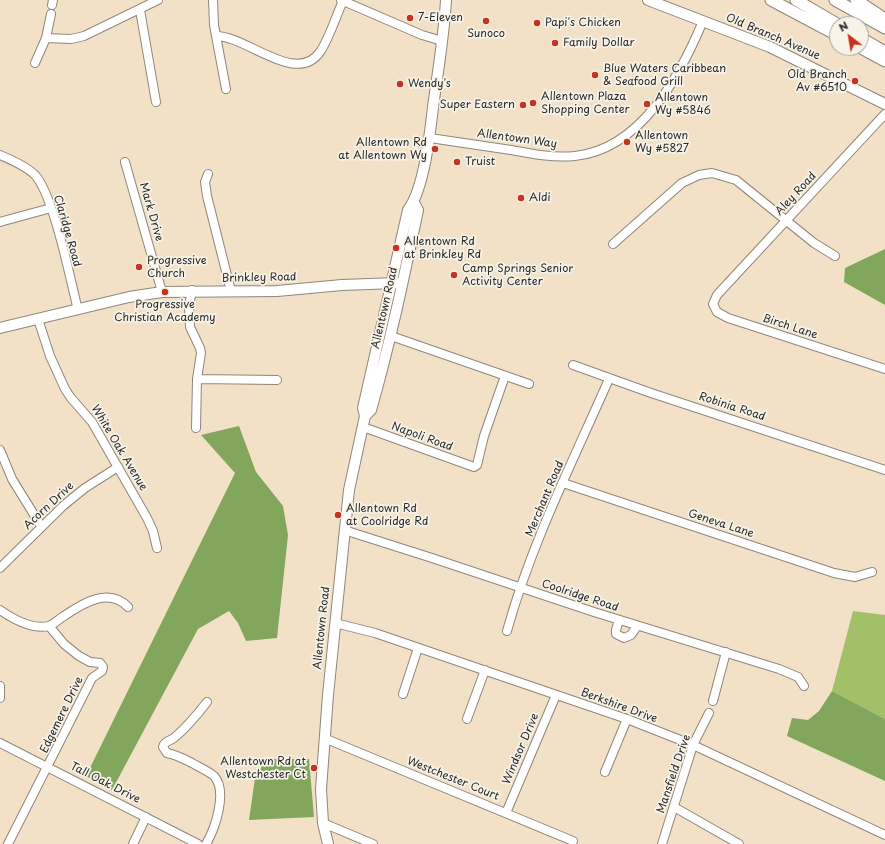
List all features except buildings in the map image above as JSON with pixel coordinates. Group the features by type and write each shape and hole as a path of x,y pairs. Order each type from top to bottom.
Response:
{"highway":[{"path":"771,0 829,31"},
{"path":"796,0 829,19"},
{"path":"836,0 885,28"},
{"path":"856,0 885,19"},
{"path":"869,43 885,52"},
{"path":"869,52 885,61"}],"main road":[{"name":"Allentown Road","path":"328,844 324,823 321,789 324,738 350,482 365,416 363,408 408,210 414,203 430,138 446,0"},
{"name":"Old Branch Avenue","path":"648,0 770,47 885,104"},
{"name":"Allentown Road","path":"365,416 371,410 403,284 418,210 414,203"},
{"name":"Brinkley Road","path":"0,328 129,297 162,292 192,290 290,290 342,285 403,284"}],"street":[{"path":"46,38 77,38 140,10 158,0"},
{"path":"212,0 216,36 226,89"},
{"path":"216,36 228,37 288,63 300,65 314,58 321,50 342,0 422,35 442,41"},
{"path":"140,10 156,102"},
{"path":"36,63 46,38 50,14"},
{"name":"Allentown Way","path":"430,138 553,156 576,156 603,149 629,134 646,117 683,66 703,21"},
{"name":"Aley Road","path":"724,288 885,114"},
{"name":"Claridge Road","path":"0,156 20,165 34,175 43,188 51,208 78,310"},
{"name":"Mark Drive","path":"125,162 162,292"},
{"path":"613,244 690,178 705,173 712,173 736,180 814,243 835,256"},
{"path":"208,174 205,182 207,196 231,291"},
{"path":"0,222 51,208"},
{"name":"Birch Lane","path":"724,288 713,301 714,308 721,315 749,326 885,369"},
{"path":"192,290 189,306 190,327 201,353 197,379 196,428"},
{"name":"White Oak Avenue","path":"38,319 48,351 59,376 71,398 92,422 118,467 147,518 153,531 157,548"},
{"path":"390,336 529,384"},
{"name":"Robinia Road","path":"573,365 609,379 885,470"},
{"name":"Napoli Road","path":"362,427 474,467 477,464 484,436 505,376"},
{"path":"197,379 277,380"},
{"name":"Merchant Road","path":"507,631 519,587 609,379"},
{"path":"0,450 12,478 41,526"},
{"name":"Acorn Drive","path":"0,568 41,526 85,488 118,467"},
{"name":"Geneva Lane","path":"563,483 840,575 859,577 872,572"},
{"name":"Coolridge Road","path":"344,530 637,626 726,652 796,675 801,679 804,686"},
{"path":"0,610 26,624 49,626 83,604 100,598 118,599 128,607"},
{"path":"619,620 616,634 624,638 631,636 637,626"},
{"name":"Berkshire Drive","path":"335,623 366,630 627,719 694,746 885,835"},
{"name":"Edgemere Drive","path":"8,844 49,766 92,678 103,669 100,663 90,662 71,651 49,626"},
{"path":"403,694 418,648"},
{"path":"713,701 726,652"},
{"path":"467,719 485,670"},
{"path":"0,686 0,698"},
{"name":"Windsor Drive","path":"506,813 556,695"},
{"path":"206,844 219,811 219,790 216,780 212,775 176,754 167,753 163,747 165,743 174,738 192,721 207,702"},
{"name":"Mansfield Drive","path":"662,844 694,746 709,713"},
{"path":"605,772 627,719"},
{"name":"Westchester Court","path":"324,738 573,841"},
{"name":"Tall Oak Drive","path":"0,743 49,766 198,844"},
{"path":"674,807 739,844"},
{"path":"133,844 146,817"},
{"path":"324,823 374,844"}],"green space":[{"path":"885,249 885,305 844,282 845,268"},
{"path":"239,426 256,472 283,506 288,535 277,638 246,641 238,623 229,611 198,629 112,790 86,776 235,473 201,435"},
{"path":"853,611 885,615 885,719 832,691"},
{"path":"832,691 885,719 885,781 787,736 792,718 808,720 819,711"},
{"path":"266,759 309,759 314,817 249,820 255,778"}],"place":[{"name":"7-Eleven","path":"410,18"},
{"name":"Sunoco","path":"486,21"},
{"name":"Papi's Chicken","path":"537,23"},
{"name":"Family Dollar","path":"555,43"},
{"name":"Blue Waters Caribbean & Seafood Grill","path":"595,75"},
{"name":"Old Branch Av #6510","path":"855,81"},
{"name":"Wendy's","path":"400,84"},
{"name":"Allentown Plaza Shopping Center","path":"533,103"},
{"name":"Allentown Wy #5846","path":"647,104"},
{"name":"Super Eastern","path":"523,105"},
{"name":"Allentown Wy #5827","path":"627,142"},
{"name":"Allentown Rd at Allentown Wy","path":"435,149"},
{"name":"Truist","path":"457,162"},
{"name":"Aldi","path":"521,198"},
{"name":"Allentown Rd at Brinkley Rd","path":"396,248"},
{"name":"Progressive Church","path":"139,267"},
{"name":"Camp Springs Senior Activity Center","path":"454,275"},
{"name":"Progressive Christian Academy","path":"165,292"},
{"name":"Allentown Rd at Coolridge Rd","path":"338,515"},
{"name":"Allentown Rd at Westchester Ct","path":"314,768"}]}
